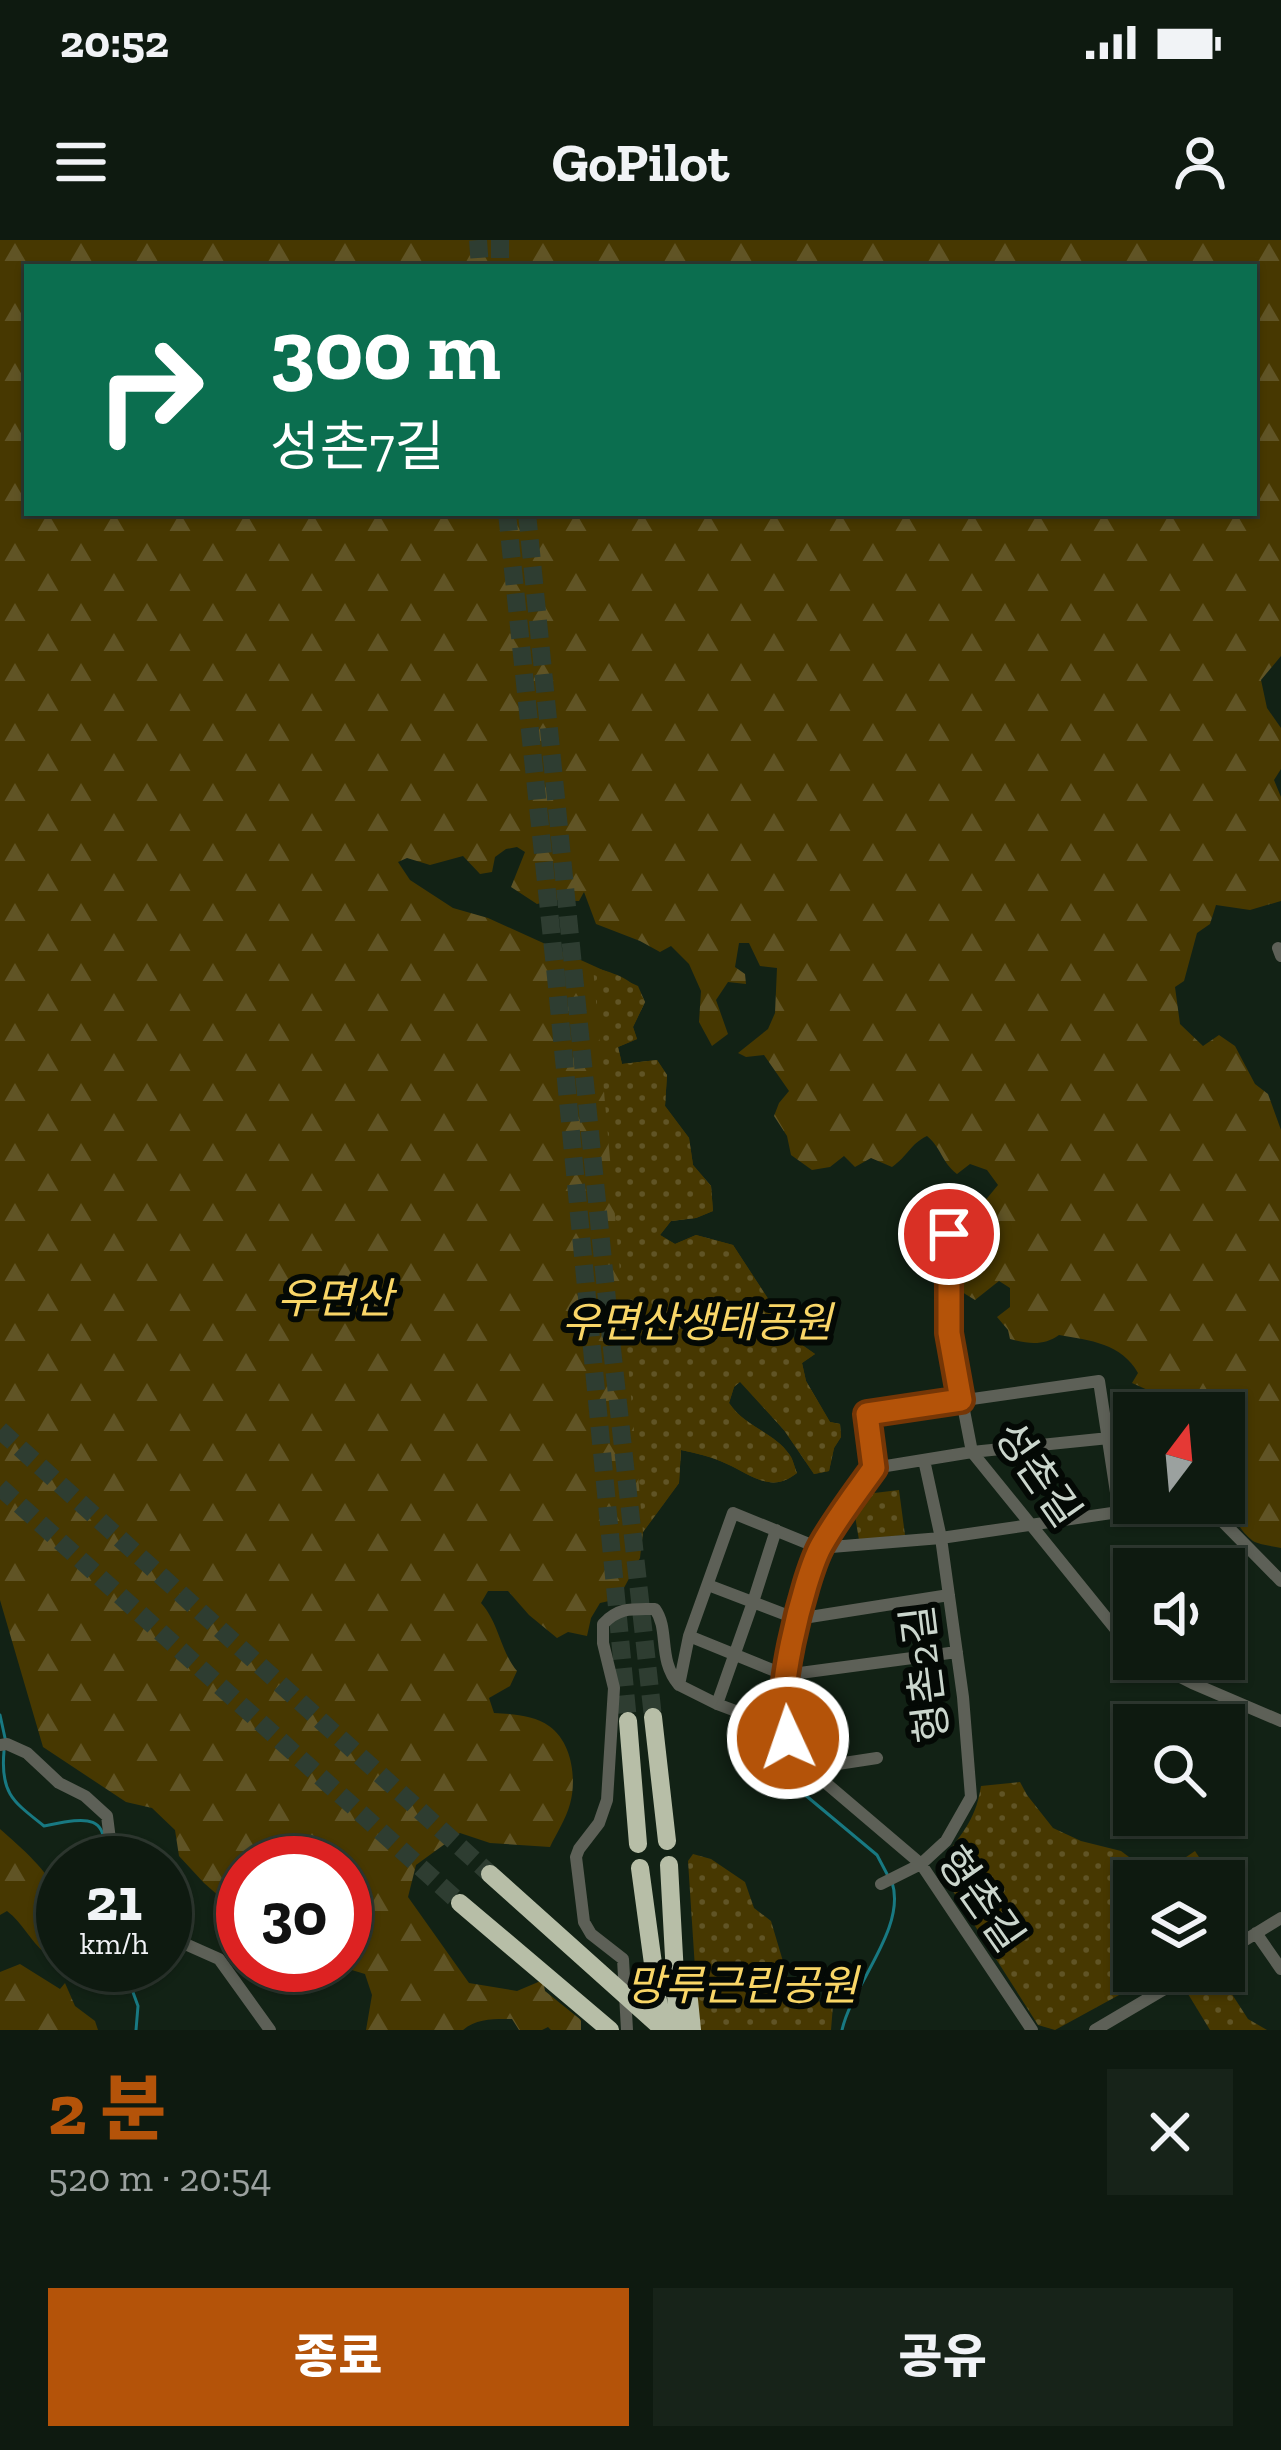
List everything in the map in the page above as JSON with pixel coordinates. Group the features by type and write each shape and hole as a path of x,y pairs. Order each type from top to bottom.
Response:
{"highway":[{"path":"653,1717 667,1841"},
{"path":"628,1721 638,1844"},
{"path":"669,1865 678,2030"},
{"path":"640,1868 663,2030"},
{"path":"490,1874 663,2030"},
{"path":"460,1903 610,2030"},
{"path":"675,1949 692,2030"},
{"path":"648,2030 652,1950"}],"street":[{"name":"성촌길","path":"949,1234 949,1333 972,1452 1113,1627"},
{"path":"627,2030 623,1959 591,1934 584,1922 576,1857 608,1800 614,1688 603,1624 614,1613 655,1609 661,1616 670,1674 679,1685 781,1728 797,1619 819,1549 874,1468 867,1414 1099,1382 1113,1472"},
{"path":"874,1468 972,1452 1113,1439"},
{"name":"형촌2길","path":"921,1864 946,1840 971,1797 957,1652 924,1460"},
{"path":"679,1685 689,1636 733,1513 819,1549 940,1538 1113,1513"},
{"path":"1225,1524 1281,1581"},
{"path":"717,1704 776,1531"},
{"path":"708,1585 797,1619 949,1595"},
{"path":"689,1636 785,1676 957,1652"},
{"path":"1186,1680 1281,1721"},
{"name":"형촌길","path":"781,1728 820,1777 921,1864 1032,2030"},
{"path":"0,1745 27,1753 59,1784 85,1796 107,1816 110,1836"},
{"path":"820,1777 831,1765 877,1758"},
{"path":"881,1884 921,1864"},
{"path":"1245,1940 1281,1918"},
{"path":"1256,1933 1281,1969"},
{"path":"192,1947 219,1959 270,2030"},
{"path":"1095,2030 1159,1992"}],"green space":[{"name":"우면산","path":"0,240 1281,240 1281,656 1261,680 1267,708 1281,728 1281,769 1274,780 1281,797 1281,901 1250,910 1216,905 1210,924 1197,933 1184,981 1175,987 1180,1024 1203,1046 1219,1035 1235,1046 1255,1084 1268,1094 1281,1130 1281,1548 1253,1541 1239,1524 1245,1524 1245,1392 1152,1392 1132,1383 1138,1373 1131,1363 1104,1345 1059,1335 1036,1343 1010,1339 997,1317 1010,1307 1010,1288 999,1281 975,1300 962,1292 964,1260 980,1233 979,1208 998,1185 987,1170 970,1164 957,1174 927,1136 892,1167 871,1158 855,1167 844,1156 830,1167 812,1170 791,1155 787,1136 774,1116 789,1091 764,1055 738,1053 768,1029 775,1013 777,968 760,966 749,943 739,943 735,967 745,974 746,984 728,982 716,1000 728,1034 712,1046 699,1022 701,991 689,964 671,946 660,952 596,924 584,892 579,901 537,904 511,887 525,852 517,847 495,857 492,872 480,874 463,856 430,865 407,858 398,862 410,880 453,908 488,918 638,986 645,1002 633,1027 637,1039 618,1047 622,1064 657,1060 667,1075 665,1106 689,1138 693,1165 711,1186 713,1211 671,1221 660,1235 675,1244 696,1235 733,1245 795,1340 815,1354 802,1363 806,1381 830,1422 840,1424 841,1437 829,1471 814,1474 784,1430 740,1381 729,1403 783,1446 797,1473 770,1482 681,1450 679,1483 643,1532 640,1558 618,1599 600,1603 587,1636 568,1632 557,1638 508,1591 488,1591 481,1603 517,1671 510,1686 489,1698 494,1713 537,1719 557,1733 571,1762 570,1804 550,1847 490,1843 460,1833 416,1865 408,1897 469,1983 517,1991 543,1980 545,1991 581,2020 581,2030 519,2030 512,2019 505,2019 480,2021 463,2030 366,2030 372,1995 372,1836 216,1836 216,1894 192,1870 192,1836 176,1836 152,1808 126,1802 43,1747 0,1600"},
{"name":"우면산생태공원","path":"593,967 630,982 645,1002 633,1027 637,1039 618,1047 622,1064 657,1060 667,1075 665,1106 689,1138 693,1165 711,1186 713,1211 671,1221 660,1235 675,1244 696,1235 733,1245 795,1340 815,1354 802,1363 806,1381 830,1422 840,1424 841,1437 829,1471 814,1474 784,1430 740,1382 729,1403 783,1446 797,1473 770,1482 681,1450 679,1483 643,1532"},
{"path":"899,1490 905,1535 859,1540 854,1510 866,1494"},
{"path":"1020,1782 1053,1828 1121,1851 1133,1860 1113,1860 1113,1992 1125,1992 1055,2030 1038,2025 942,1874 940,1866 970,1820 981,1786"},
{"path":"0,1829 36,1863 36,1944 7,1911 0,1915"},
{"name":"망루근린공원","path":"693,1854 711,1859 745,1882 754,1908 771,1921 793,1995 833,2005 831,2030 699,2030 688,1861"},
{"path":"20,1964 36,1974 36,1992 69,1992 75,2006 95,2021 98,2030 0,2030 0,1972"},
{"path":"1187,1992 1231,1992 1248,2019 1267,2030 1210,2030"}],"waterway":[{"path":"0,1715 5,1738"},
{"path":"4,1751 4,1777 17,1803 44,1826 81,1820 98,1826 103,1836"},
{"path":"798,1789 877,1855 887,1874"},
{"path":"842,2030 892,1918 892,1882"},
{"path":"133,1992 138,2006 136,2030"}],"tunnel":[{"path":"478,240 480,264"},
{"path":"500,240 500,264"},
{"path":"507,516 628,1721"},
{"path":"527,516 653,1717"},
{"path":"0,1430 490,1874"},
{"path":"0,1487 460,1903"}],"route":[{"path":"788,1738 781,1728 785,1676 819,1549 874,1468 867,1414 961,1400 949,1333 949,1234"}]}
